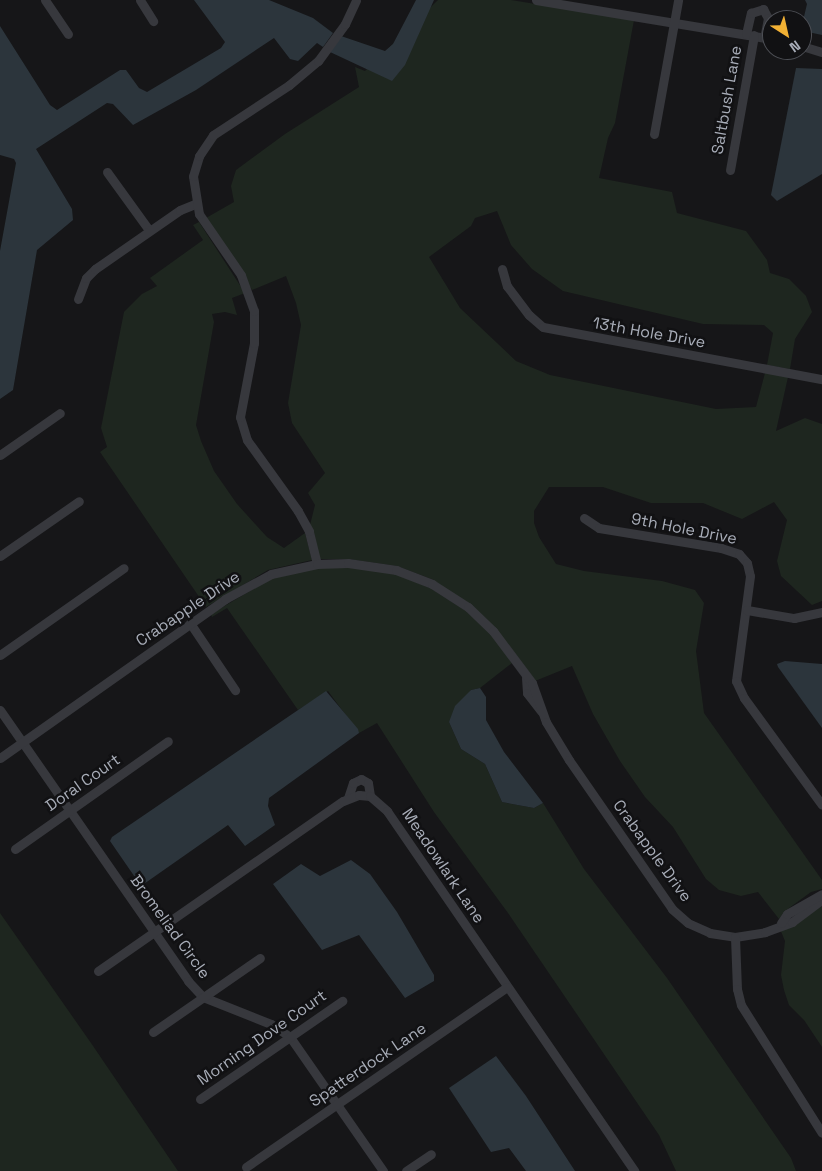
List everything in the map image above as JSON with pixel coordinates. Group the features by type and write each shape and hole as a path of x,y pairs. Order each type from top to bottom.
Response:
{"street":[{"path":"45,0 68,34"},
{"path":"140,0 153,22"},
{"path":"317,564 309,531 298,511 247,440 240,417 254,343 254,311 241,275 204,223 195,204 193,176 199,156 213,134 289,85 318,61 345,24 356,0"},
{"path":"536,0 579,4 762,38"},
{"path":"654,134 678,0"},
{"name":"Saltbush Lane","path":"730,170 750,35 751,12 764,10"},
{"path":"107,172 149,230"},
{"path":"78,299 90,274 149,230 195,204"},
{"name":"13th Hole Drive","path":"502,268 507,286 529,315 543,327 822,379"},
{"path":"0,455 60,413"},
{"path":"0,556 79,501"},
{"name":"9th Hole Drive","path":"584,518 599,528 739,554 747,563 750,576 747,610 736,681 744,698 819,794 822,804"},
{"name":"Crabapple Drive","path":"0,758 225,599 271,574 317,564 348,563 396,570 432,584 468,608 493,631 535,689 541,711 569,760 672,909 688,923 710,933 736,937 765,932 781,923 792,922 822,899"},
{"path":"0,655 124,568"},
{"path":"747,610 794,618 822,612"},
{"path":"190,623 235,690"},
{"name":"Bromeliad Circle","path":"0,710 188,982 203,997 271,1024 290,1037 383,1171"},
{"name":"Doral Court","path":"15,848 168,741"},
{"name":"Meadowlark Lane","path":"348,798 353,783 361,779 368,783 370,796 388,811 634,1171"},
{"path":"98,971 348,798 370,796"},
{"name":"Crabapple Drive","path":"781,923 787,914 822,894"},
{"path":"736,937 737,989 741,1005 822,1133"},
{"path":"153,1032 260,958"},
{"name":"Spatterdock Lane","path":"246,1167 507,987"},
{"name":"Morning Dove Court","path":"200,1099 342,1001"},
{"path":"406,1171 431,1154"}],"shaded area":[{"path":"194,0 269,0 313,18 333,33 323,47 317,43 298,61 290,59 274,38 196,90 133,125 113,104 107,103 36,149 72,209 73,220 37,250 13,390 0,399 0,251 16,163 14,159 0,155 0,26 50,105 57,110 120,70 126,70 139,88 147,92 221,48 225,42"},
{"path":"416,0 434,0 405,65 392,81 330,52 341,36 385,51 393,44"},
{"path":"438,0 511,0 634,20 615,123 608,138 599,178 672,192 677,213 746,231 767,260 770,273 789,279 806,296 812,312 795,339 790,369 767,365 773,333 764,325 703,324 563,291 532,269 511,245 497,211 475,218 471,226 429,257 460,308 516,361 550,375 716,409 756,407 765,373 788,377 776,431 805,418 822,424 822,601 812,605 781,576 777,561 787,520 774,502 742,519 703,503 651,503 603,487 549,487 534,511 534,523 539,537 556,564 584,571 662,581 695,590 704,603 696,651 704,713 822,880 822,889 811,892 785,911 779,919 758,892 741,896 719,890 706,879 673,827 645,797 620,761 593,714 572,666 535,681 517,656 434,580 397,566 348,559 320,559 310,525 315,505 308,493 325,473 292,423 288,403 301,325 296,303 286,276 252,290 206,218 234,202 231,186 236,170 285,134 359,87 355,67 365,71"},
{"path":"805,0 822,0 822,35 812,33 812,10 806,10 807,4"},
{"path":"796,68 822,69 822,174 777,201 771,195"},
{"path":"199,222 245,293 232,298 237,315 225,312 212,314 214,322 196,425 201,441 214,471 237,504 267,537 284,548 305,533 312,560 268,570 206,607 100,452 107,447 101,428 124,312 142,294 157,286 150,278 203,240 193,225"},
{"path":"348,567 396,574 430,588 466,611 490,633 512,663 480,688 471,690 449,722 461,749 485,764 502,802 534,808 543,803 584,869 667,978 791,1158 796,1171 676,1171 659,1135 508,913 434,812 377,723 359,733 328,691 298,710 227,608 212,617 211,614 272,578 317,568"},
{"path":"785,661 822,664 822,728 778,667 777,664"},
{"path":"480,688 486,697 486,720 504,752 543,803 534,808 502,802 485,764 461,749 449,722 455,706 471,690"},
{"path":"326,691 358,729 359,733 269,798 268,806 275,825 245,846 228,825 141,886 110,841 112,837"},
{"path":"351,860 370,874 397,912 434,975 434,981 405,998 359,935 322,950 273,884 301,864 320,876"},
{"path":"822,906 822,1047 804,1020 789,1005 781,975 785,941 780,929 794,925"},
{"path":"0,913 91,1043 178,1171 0,1171"},
{"path":"496,1056 526,1096 575,1171 526,1171 509,1148 491,1152 449,1088"}]}
